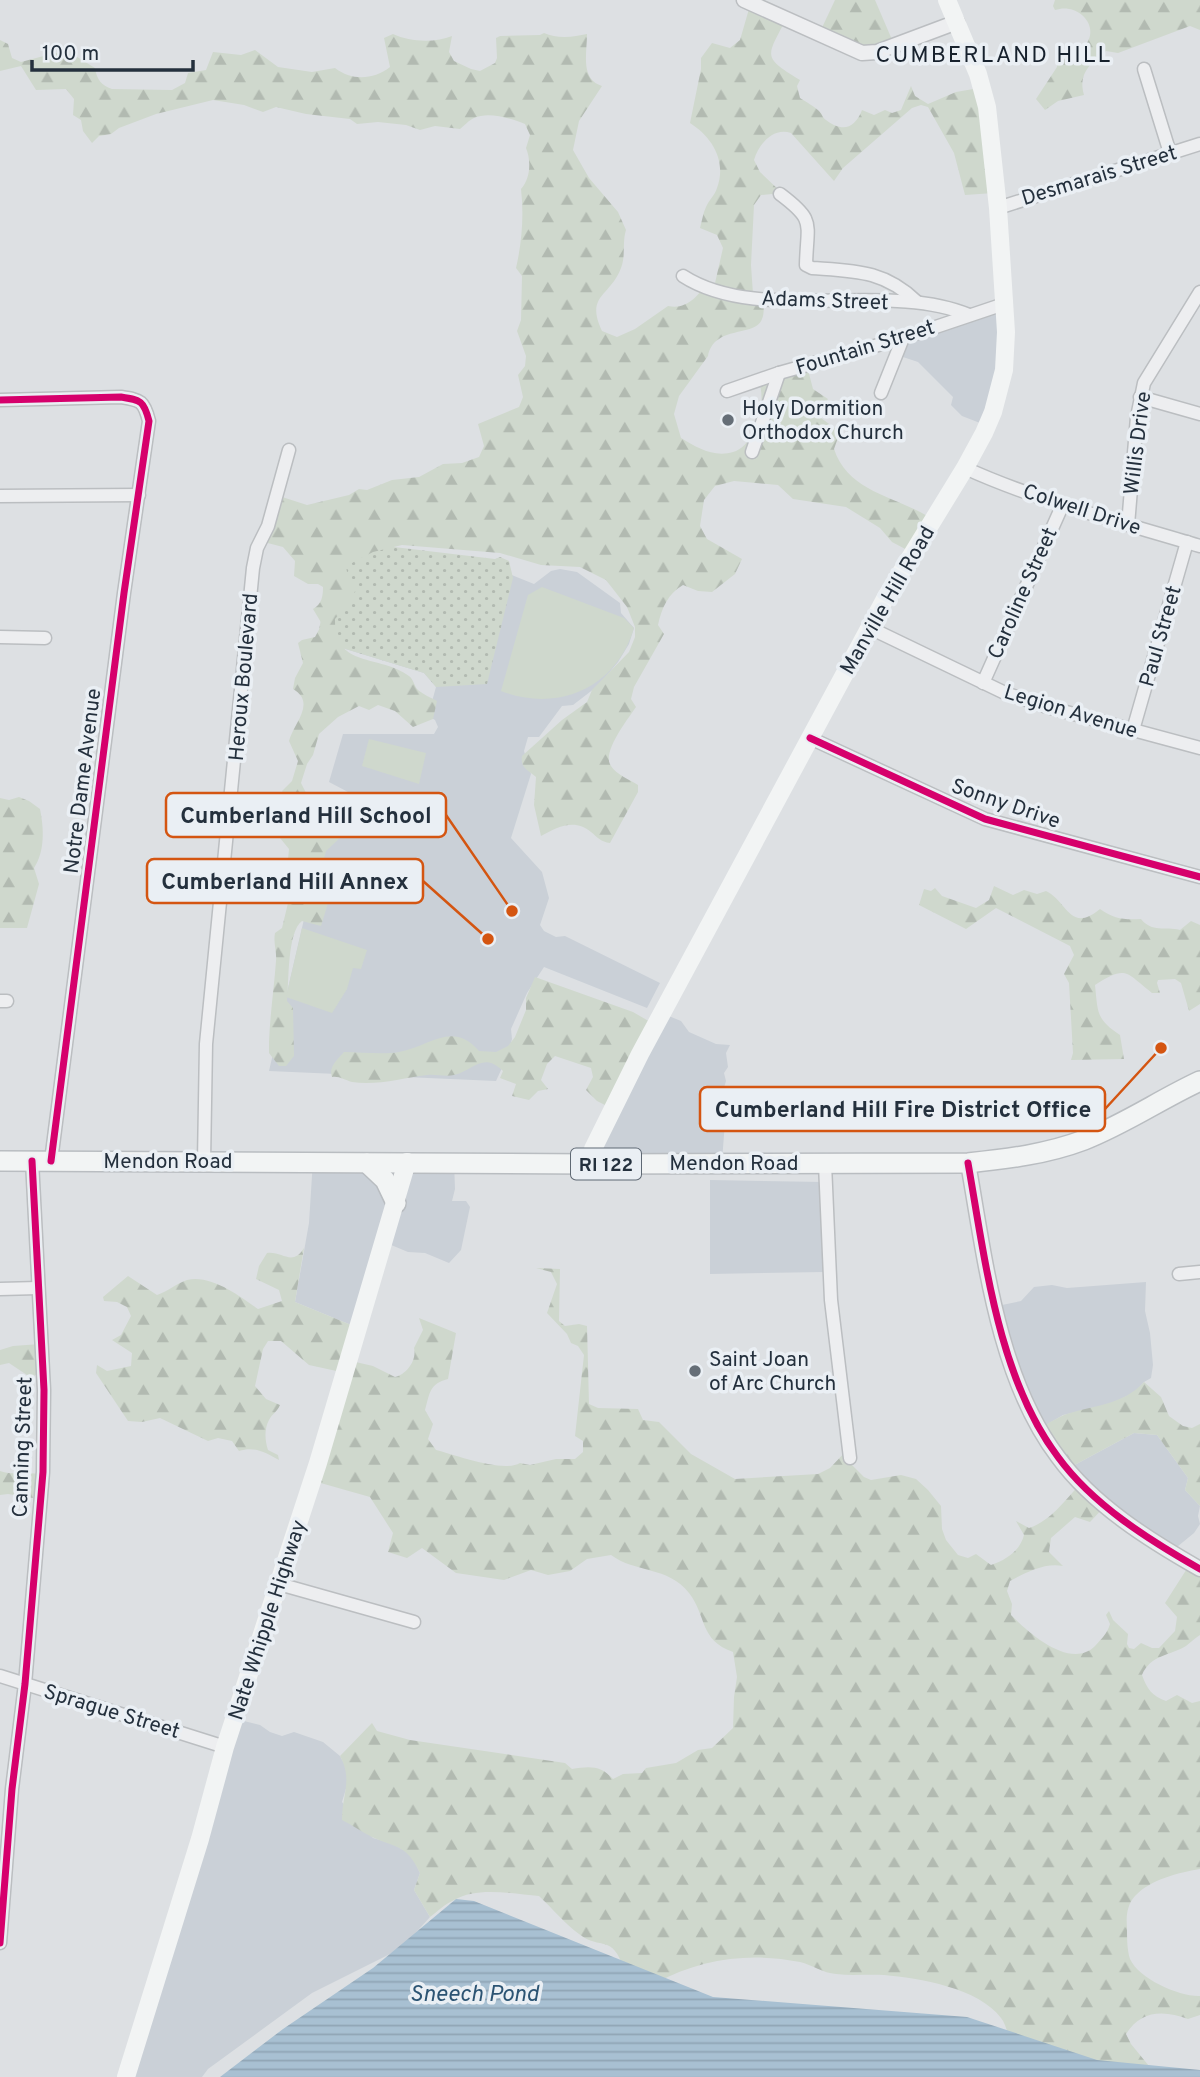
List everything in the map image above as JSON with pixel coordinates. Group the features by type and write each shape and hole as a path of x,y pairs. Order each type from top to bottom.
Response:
{"main road":[{"name":"Manville Hill Road","path":"593,1164 593,1149 622,1090 810,738 904,567 985,433 1004,370 1006,332 998,208 984,89 947,0"},
{"name":"Mendon Road","path":"0,1161 968,1163 1022,1157 1083,1140 1200,1081"},
{"path":"367,1163 385,1180 396,1203"},
{"name":"Nate Whipple Highway","path":"126,2077 200,1839 225,1747 279,1584 407,1163"}],"street":[{"path":"744,0 862,53 877,52 957,22"},
{"path":"1144,69 1170,153"},
{"name":"Desmarais Street","path":"998,208 1200,144"},
{"path":"780,194 802,210 807,219 806,265 812,268 865,271 885,280 917,302"},
{"name":"Adams Street","path":"683,276 700,287 749,297 917,302 947,306 969,315"},
{"name":"Willis Drive","path":"1128,525 1140,397 1150,370 1200,292"},
{"name":"Fountain Street","path":"727,391 779,373 903,338 1004,304"},
{"path":"881,393 903,338"},
{"path":"752,452 779,373"},
{"name":"Notre Dame Avenue","path":"0,400 121,397 138,400 146,407 149,421 42,1161"},
{"path":"1140,397 1200,414"},
{"name":"Heroux Boulevard","path":"204,1161 206,1044 253,568 289,450"},
{"name":"Colwell Drive","path":"965,468 1063,504 1194,544"},
{"path":"0,496 139,495"},
{"name":"Caroline Street","path":"983,683 1063,504"},
{"name":"Paul Street","path":"1133,730 1194,544"},
{"name":"Legion Avenue","path":"870,628 983,683 1044,706 1200,748"},
{"path":"0,637 45,638"},
{"name":"Sonny Drive","path":"810,738 985,819 1200,877"},
{"name":"Canning Street","path":"0,1943 10,1801 24,1684 43,1472 44,1390 37,1288 42,1161"},
{"path":"968,1163 986,1264 1009,1356 1043,1436 1059,1459 1095,1497 1139,1531 1200,1569"},
{"path":"825,1164 831,1300 850,1458"},
{"path":"1180,1274 1200,1272"},
{"path":"0,1289 37,1288"},
{"path":"279,1584 414,1622"},
{"name":"Sprague Street","path":"0,1676 225,1747"}],"shaded area":[{"path":"997,302 1004,352 980,423 962,416 951,405 953,397 918,362 894,354 898,341"},
{"path":"500,557 504,572 534,584 551,571 560,569 577,572 620,603 621,613 634,628 629,644 618,662 599,685 573,705 562,706 539,737 528,737 524,751 531,774 511,838 542,872 549,898 540,925 544,931 556,937 565,936 660,983 647,1008 544,967 527,993 511,1029 512,1039 507,1057 496,1081 269,1071 322,841 345,823 348,792 329,782 343,734 434,734 438,727 435,720 428,716 436,687 424,673 326,643"},
{"path":"659,1012 681,1021 689,1032 716,1044 730,1045 726,1053 726,1081 718,1107 725,1122 722,1161 589,1161"},
{"path":"313,1160 454,1161 455,1189 452,1201 466,1201 470,1207 461,1250 449,1263 425,1253 408,1252 384,1242 356,1327 295,1302 309,1223"},
{"path":"710,1180 823,1182 824,1272 710,1274"},
{"path":"1146,1282 1145,1311 1153,1365 1151,1378 1135,1392 1111,1404 1063,1415 1041,1428 997,1306 1021,1301 1034,1287 1052,1285 1067,1288"},
{"path":"1134,1433 1157,1435 1188,1478 1185,1490 1200,1506 1200,1524 1194,1533 1172,1551 1069,1468"},
{"path":"240,1720 260,1725 282,1736 294,1732 323,1742 340,1756 346,1767 348,1782 342,1802 373,1838 391,1843 411,1854 420,1873 414,1890 430,1917 402,1948 312,1993 208,2069 202,2077 122,2077"}],"green space":[{"path":"835,0 875,0 893,42 859,51 819,34"},
{"path":"1055,0 1200,0 1200,30 1190,26 1118,53 1106,51 1090,65 1084,75 1084,95 1058,101 1045,110 1036,99 1057,67 1059,54 1068,57 1081,50 1088,41 1090,32 1083,16 1066,8 1055,10"},
{"path":"751,2 786,19 772,49 773,60 800,80 797,86 800,98 817,109 832,124 848,127 856,121 862,110 874,115 885,110 892,113 901,110 911,86 915,96 928,104 956,92 979,88 994,193 965,195 954,153 928,107 921,105 912,108 843,168 834,181 791,133 778,132 768,138 759,148 754,160 760,172 782,193 761,195 754,205 751,265 753,294 764,295 763,316 758,325 726,335 712,346 708,356 679,396 674,414 681,438 712,453 733,452 741,448 754,432 761,410 761,388 758,380 807,366 813,389 828,399 821,409 821,418 840,432 834,449 850,475 874,491 929,517 909,551 892,542 880,528 846,507 793,499 778,485 734,481 715,486 704,500 700,526 707,539 742,559 735,574 712,592 698,591 683,585 673,593 664,607 658,625 664,634 634,687 631,699 636,707 617,736 610,753 609,760 613,769 638,785 638,792 610,843 579,825 566,825 541,836 534,805 536,777 522,763 522,756 562,720 587,702 592,690 629,652 635,637 635,627 627,607 606,580 580,567 541,565 500,553 402,545 373,552 346,566 348,578 356,588 352,600 335,619 342,646 360,658 397,669 412,679 418,690 437,701 433,719 413,727 395,711 378,705 369,710 359,706 338,717 319,734 301,783 318,810 348,827 326,851 315,893 320,900 328,903 321,926 302,921 294,936 287,1001 293,1008 294,1056 286,1066 279,1066 269,1053 269,1042 276,961 274,940 275,933 282,928 288,903 279,889 287,870 289,849 280,838 290,815 282,791 292,781 298,761 289,741 303,707 300,695 293,689 303,663 298,643 315,637 322,624 313,609 321,600 323,587 308,584 294,576 295,561 283,547 260,541 276,495 307,505 349,495 359,489 367,490 392,480 419,477 443,464 462,463 479,457 484,446 478,424 519,407 523,397 518,375 525,366 526,356 517,331 521,320 522,276 516,268 522,228 521,189 528,174 529,158 526,148 530,135 525,124 493,116 474,118 460,129 435,126 420,130 406,125 378,122 357,124 350,119 306,114 276,107 263,112 244,105 213,100 156,114 119,128 111,134 99,136 92,143 83,131 81,120 73,115 74,99 66,89 36,90 21,66 0,71 0,40 8,44 12,58 21,62 55,53 74,55 95,68 100,82 112,89 172,90 185,83 188,73 206,70 213,52 241,55 255,50 278,67 312,72 335,68 348,75 362,77 377,74 390,67 384,38 393,34 422,41 452,36 449,52 454,61 480,71 495,63 496,38 500,36 544,33 566,37 587,34 588,72 595,83 602,86 579,121 573,150 589,178 618,212 626,230 621,268 601,297 596,310 602,331 617,337 635,329 668,306 686,304 708,283 715,283 723,248 717,235 700,228 707,204 715,193 720,178 719,159 705,135 690,123 701,58 712,43 730,48 740,40"},
{"path":"335,540 495,559 500,557 509,561 513,578 487,684 436,687 424,673 326,643 318,636"},
{"path":"542,587 624,618 634,628 614,666 599,680 563,697 543,699 501,691 528,595"},
{"path":"369,739 426,753 419,784 362,766"},
{"path":"19,797 40,809 43,840 34,868 39,884 27,928 0,928 0,798 9,800"},
{"path":"994,886 1013,895 1024,890 1037,894 1046,891 1075,917 1090,916 1100,909 1119,918 1141,919 1154,928 1180,930 1191,921 1200,925 1200,1004 1189,1011 1181,983 1175,979 1158,980 1160,993 1152,993 1131,976 1120,973 1114,975 1095,985 1097,1002 1102,1020 1120,1035 1124,1059 1071,1060 1073,1053 1069,983 1064,974 1074,955 1070,946 996,908 966,929 919,905 924,889 931,891 935,888 942,896 976,908 989,900"},
{"path":"302,928 367,950 361,969 353,968 347,989 332,1013 286,997"},
{"path":"535,977 633,1012 652,1023 607,1106 586,1090 593,1077 591,1068 555,1056 547,1064 541,1080 548,1089 538,1091 529,1100 512,1096 516,1084 500,1078 503,1071 496,1065 484,1062 448,1076 427,1075 361,1083 332,1077 332,1067 344,1052 399,1052 450,1036 469,1042 479,1051 496,1052 508,1046 515,1037"},
{"path":"304,1248 295,1302 356,1327 347,1360 373,1366 395,1377 403,1373 412,1362 414,1348 423,1330 419,1318 456,1333 448,1379 434,1387 429,1394 425,1410 433,1424 428,1439 436,1450 503,1466 575,1459 583,1452 583,1441 575,1436 584,1355 547,1313 557,1284 551,1272 536,1268 560,1269 559,1321 565,1326 587,1326 589,1404 598,1408 638,1409 643,1420 659,1422 691,1454 735,1479 818,1474 830,1468 849,1448 852,1465 864,1477 871,1480 901,1475 916,1479 941,1506 942,1529 946,1540 958,1555 968,1558 976,1554 991,1565 1007,1558 1019,1546 1024,1535 1016,1521 1029,1528 1037,1525 1058,1509 1081,1483 1106,1505 1090,1522 1075,1517 1051,1538 1049,1552 1063,1566 1042,1567 1029,1572 1010,1581 1007,1591 1012,1604 1011,1615 1051,1647 1074,1654 1095,1646 1110,1624 1106,1615 1109,1611 1113,1620 1128,1634 1129,1648 1134,1649 1141,1643 1159,1648 1175,1631 1177,1617 1165,1603 1190,1564 1200,1568 1200,1635 1186,1646 1150,1663 1142,1675 1151,1691 1161,1699 1166,1701 1177,1695 1192,1703 1200,1701 1200,1869 1165,1878 1141,1890 1130,1903 1127,1919 1128,1952 1135,1966 1151,1980 1171,1990 1200,1996 1200,2015 1188,2019 1170,2014 1154,2014 1132,2026 1126,2034 1149,2066 1148,2072 1010,2043 1006,2026 991,2008 964,1992 931,1982 884,1975 836,1974 800,1962 744,1958 690,1968 656,1983 624,1969 615,1951 579,1934 539,1896 474,1893 451,1902 430,1917 414,1890 420,1873 406,1852 342,1820 346,1772 340,1756 372,1723 377,1731 410,1740 565,1763 572,1769 594,1768 604,1771 613,1779 623,1774 642,1773 646,1768 676,1763 698,1750 712,1748 733,1728 737,1677 733,1652 714,1641 695,1602 681,1584 611,1555 587,1559 570,1571 548,1575 531,1570 504,1580 456,1573 422,1548 407,1558 388,1552 393,1533 370,1497 310,1480 341,1372 309,1365 281,1341 268,1341 263,1349 255,1386 266,1399 280,1405 269,1420 265,1435 268,1450 278,1455 279,1460 259,1451 239,1451 232,1441 218,1438 208,1441 160,1418 142,1422 128,1421 96,1373 97,1365 107,1371 131,1366 132,1353 112,1340 121,1335 131,1316 127,1307 117,1302 104,1301 103,1297 128,1276 157,1295 183,1281 196,1279 216,1283 258,1309 282,1301 279,1290 256,1279 259,1266 267,1253 295,1257"},
{"path":"40,1344 42,1373 30,1377 9,1363 0,1365 0,1350"},
{"path":"1144,1382 1161,1397 1169,1416 1183,1426 1192,1428 1200,1424 1200,1506 1185,1490 1188,1478 1157,1435 1134,1433 1069,1468 1044,1426 1064,1415 1126,1396"},
{"path":"0,1471 42,1475 39,1499 0,1495"}],"water":[{"name":"Sneech Pond","path":"456,1899 474,1901 713,1997 967,2017 1097,2060 1200,2070 1200,2077 220,2077 283,2029 373,1968"}],"cycle path":[{"path":"0,400 121,397 141,403 149,421 124,593 51,1161"},
{"path":"810,738 985,819 1200,877"},
{"path":"0,1943 43,1472 44,1390 32,1161"},
{"path":"968,1163 997,1316 1021,1391 1038,1426 1058,1457 1088,1491 1123,1520 1200,1569"}],"place":[{"name":"Holy Dormition Orthodox Church","path":"728,420"},
{"name":"Cumberland Hill School","path":"512,911"},
{"name":"Cumberland Hill Annex","path":"488,939"},
{"name":"Cumberland Hill Fire District Office","path":"1161,1048"},
{"name":"Saint Joan of Arc Church","path":"695,1371"}],"district":[{"name":"CUMBERLAND HILL","path":"994,54"}]}
